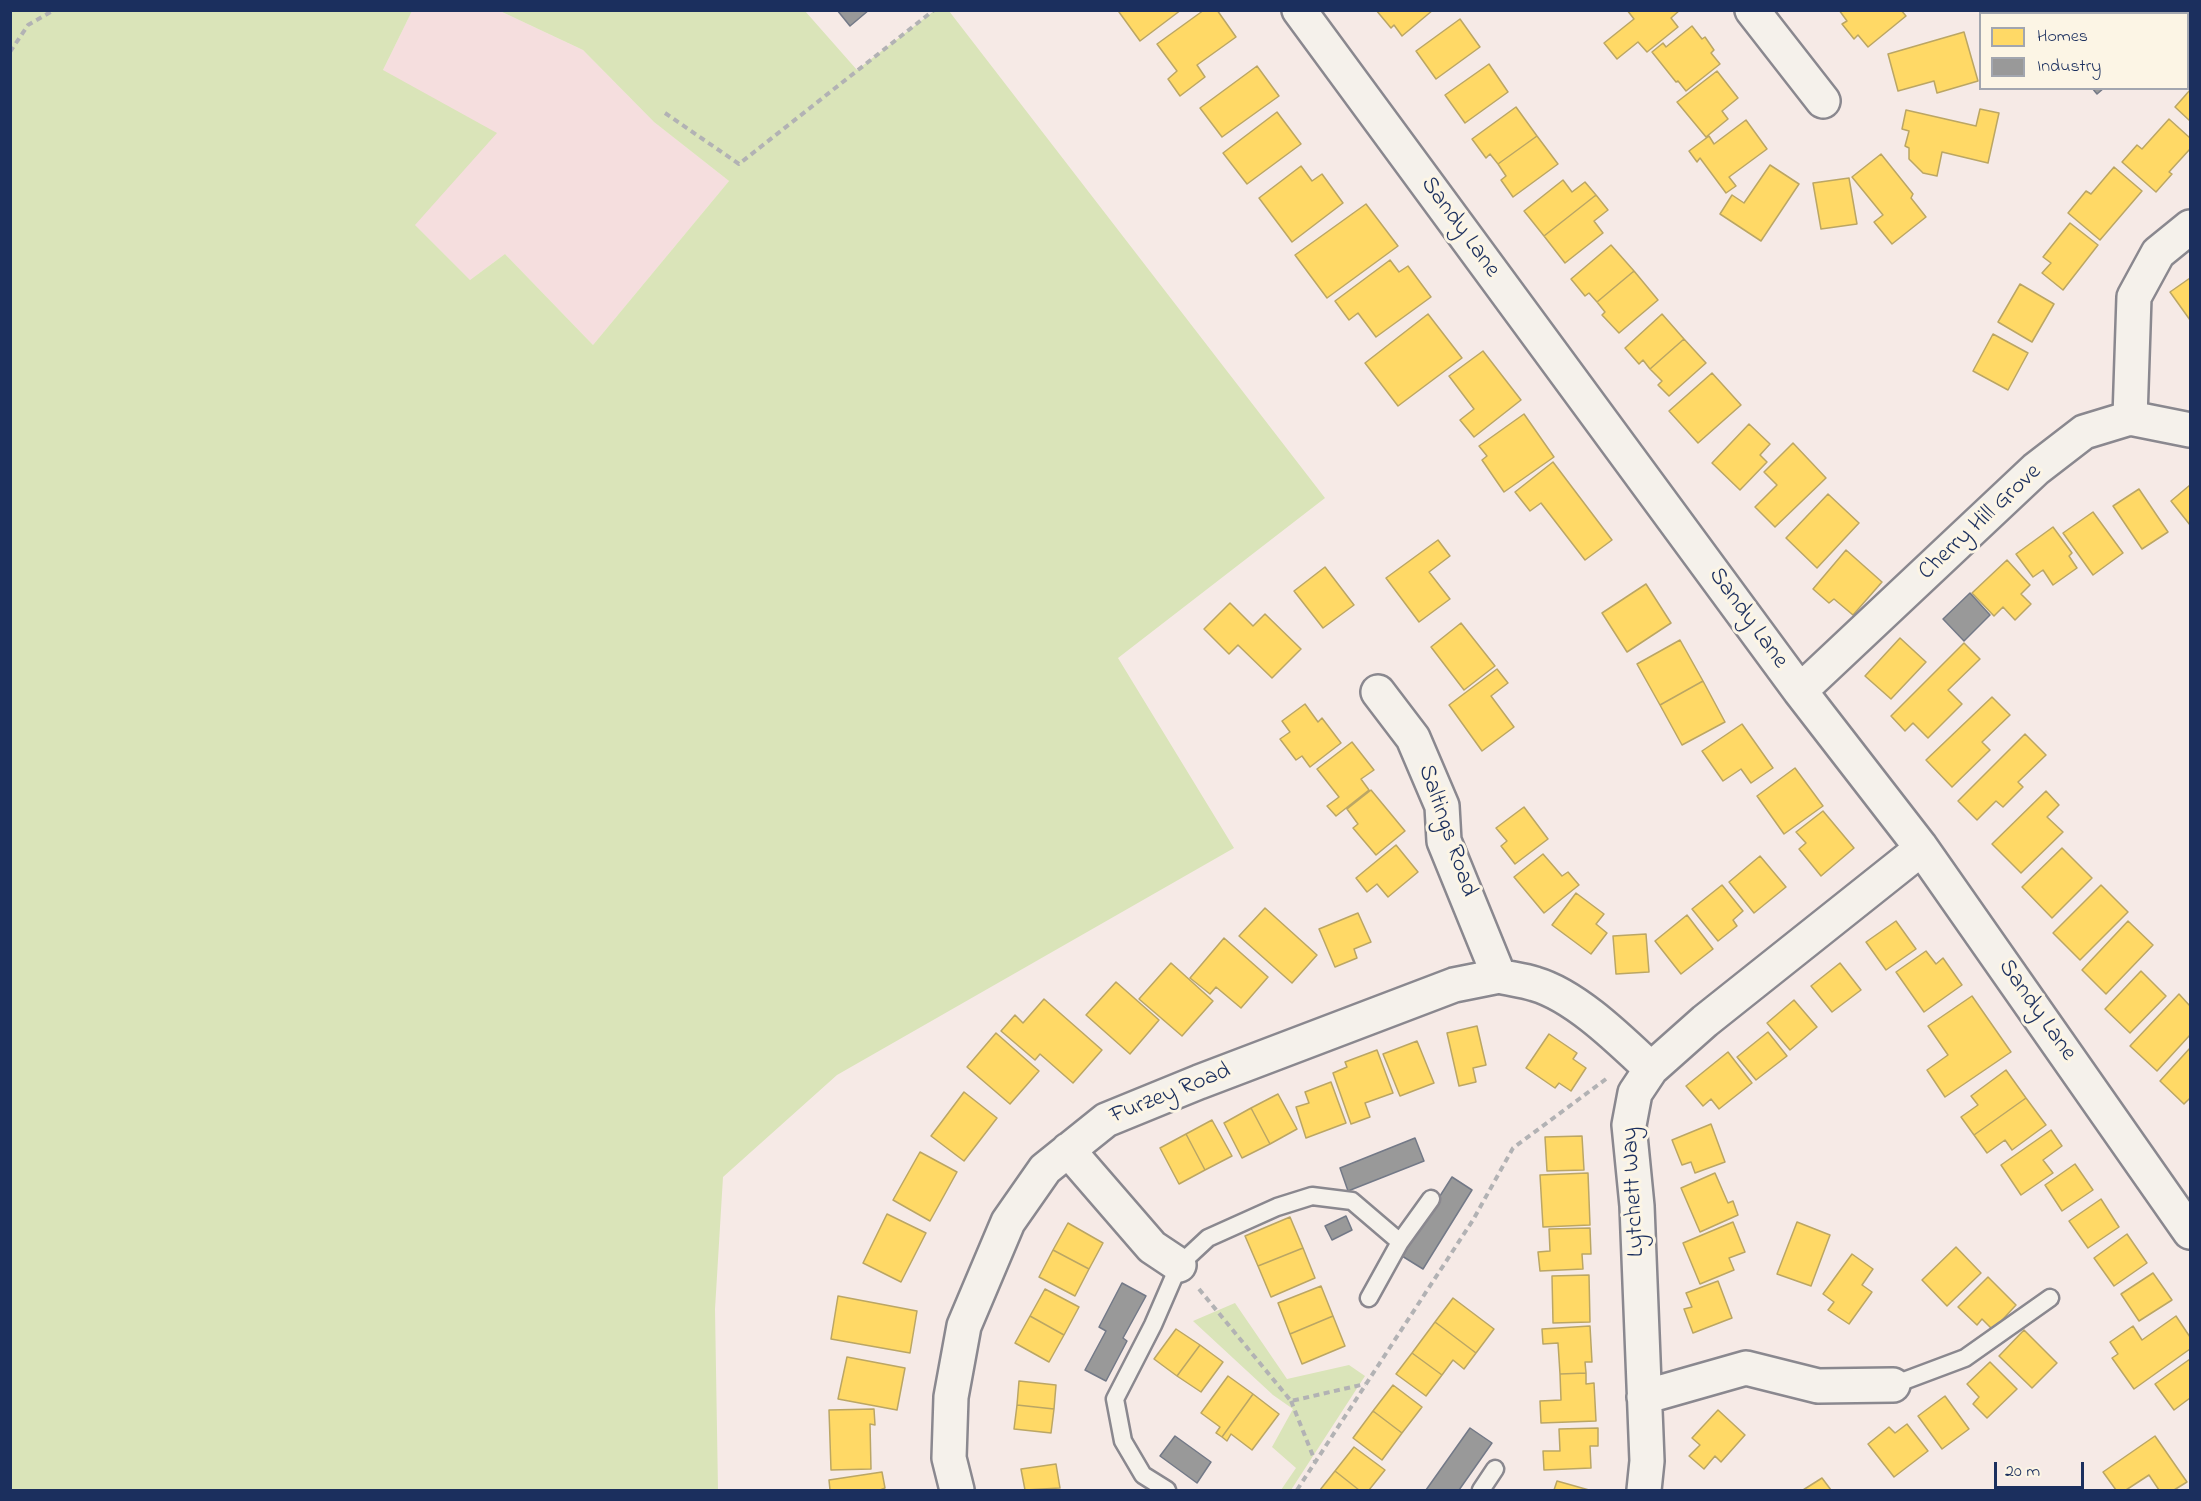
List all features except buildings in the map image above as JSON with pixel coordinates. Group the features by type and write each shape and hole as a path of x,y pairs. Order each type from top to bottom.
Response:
{"street":[{"name":"Sandy Lane","path":"1299,10 1800,691 1920,846 2190,1232"},
{"path":"1752,10 1823,101"},
{"path":"2130,418 2134,297 2157,253 2190,227"},
{"name":"Cherry Hill Grove","path":"1800,691 2036,469 2084,432 2130,418 2190,430"},
{"name":"Saltings Road","path":"1378,692 1413,738 1442,806 1444,841 1498,976"},
{"name":"Lytchett Way","path":"1644,1491 1647,1461 1637,1206 1629,1125 1635,1093 1651,1070 1705,1021 1911,857 1920,846"},
{"path":"1498,976 1536,984 1560,994 1602,1025 1651,1070"},
{"name":"Furzey Road","path":"957,1491 949,1458 951,1397 964,1326 1008,1222 1045,1169 1106,1120 1454,985 1498,976"},
{"path":"1068,1150 1152,1247 1179,1265"},
{"path":"1644,1397 1746,1368 1818,1386 1893,1385"}],"lane":[{"path":"1167,1491 1143,1474 1123,1442 1115,1399 1153,1325 1179,1265 1208,1238 1277,1207 1312,1196 1352,1201 1400,1242"},
{"path":"1369,1298 1400,1242 1431,1199"},
{"path":"1893,1385 1965,1358 2050,1298"},
{"path":"1481,1491 1495,1469"}],"path":[{"path":"10,52 28,25 54,10"},
{"path":"665,113 740,164 934,10"},
{"path":"1297,1491 1473,1220 1513,1148 1605,1079 1651,1070"},
{"path":"1179,1265 1291,1401 1315,1462"},
{"path":"1291,1401 1365,1383"}],"shaded area":[{"path":"412,11 500,11 583,50 654,122 729,181 593,345 505,254 470,280 415,225 383,70"}],"green space":[{"path":"10,11 412,11 383,70 497,133 415,225 470,280 505,254 593,345 729,181 654,122 583,50 500,11 805,11 857,70 934,11 949,11 1325,498 1118,658 1234,848 837,1075 723,1177 715,1309 718,1490 11,1490"},
{"path":"1235,1303 1287,1379 1349,1365 1365,1376 1291,1490 1281,1490 1296,1468 1272,1447 1293,1409 1273,1395 1193,1321"}]}
